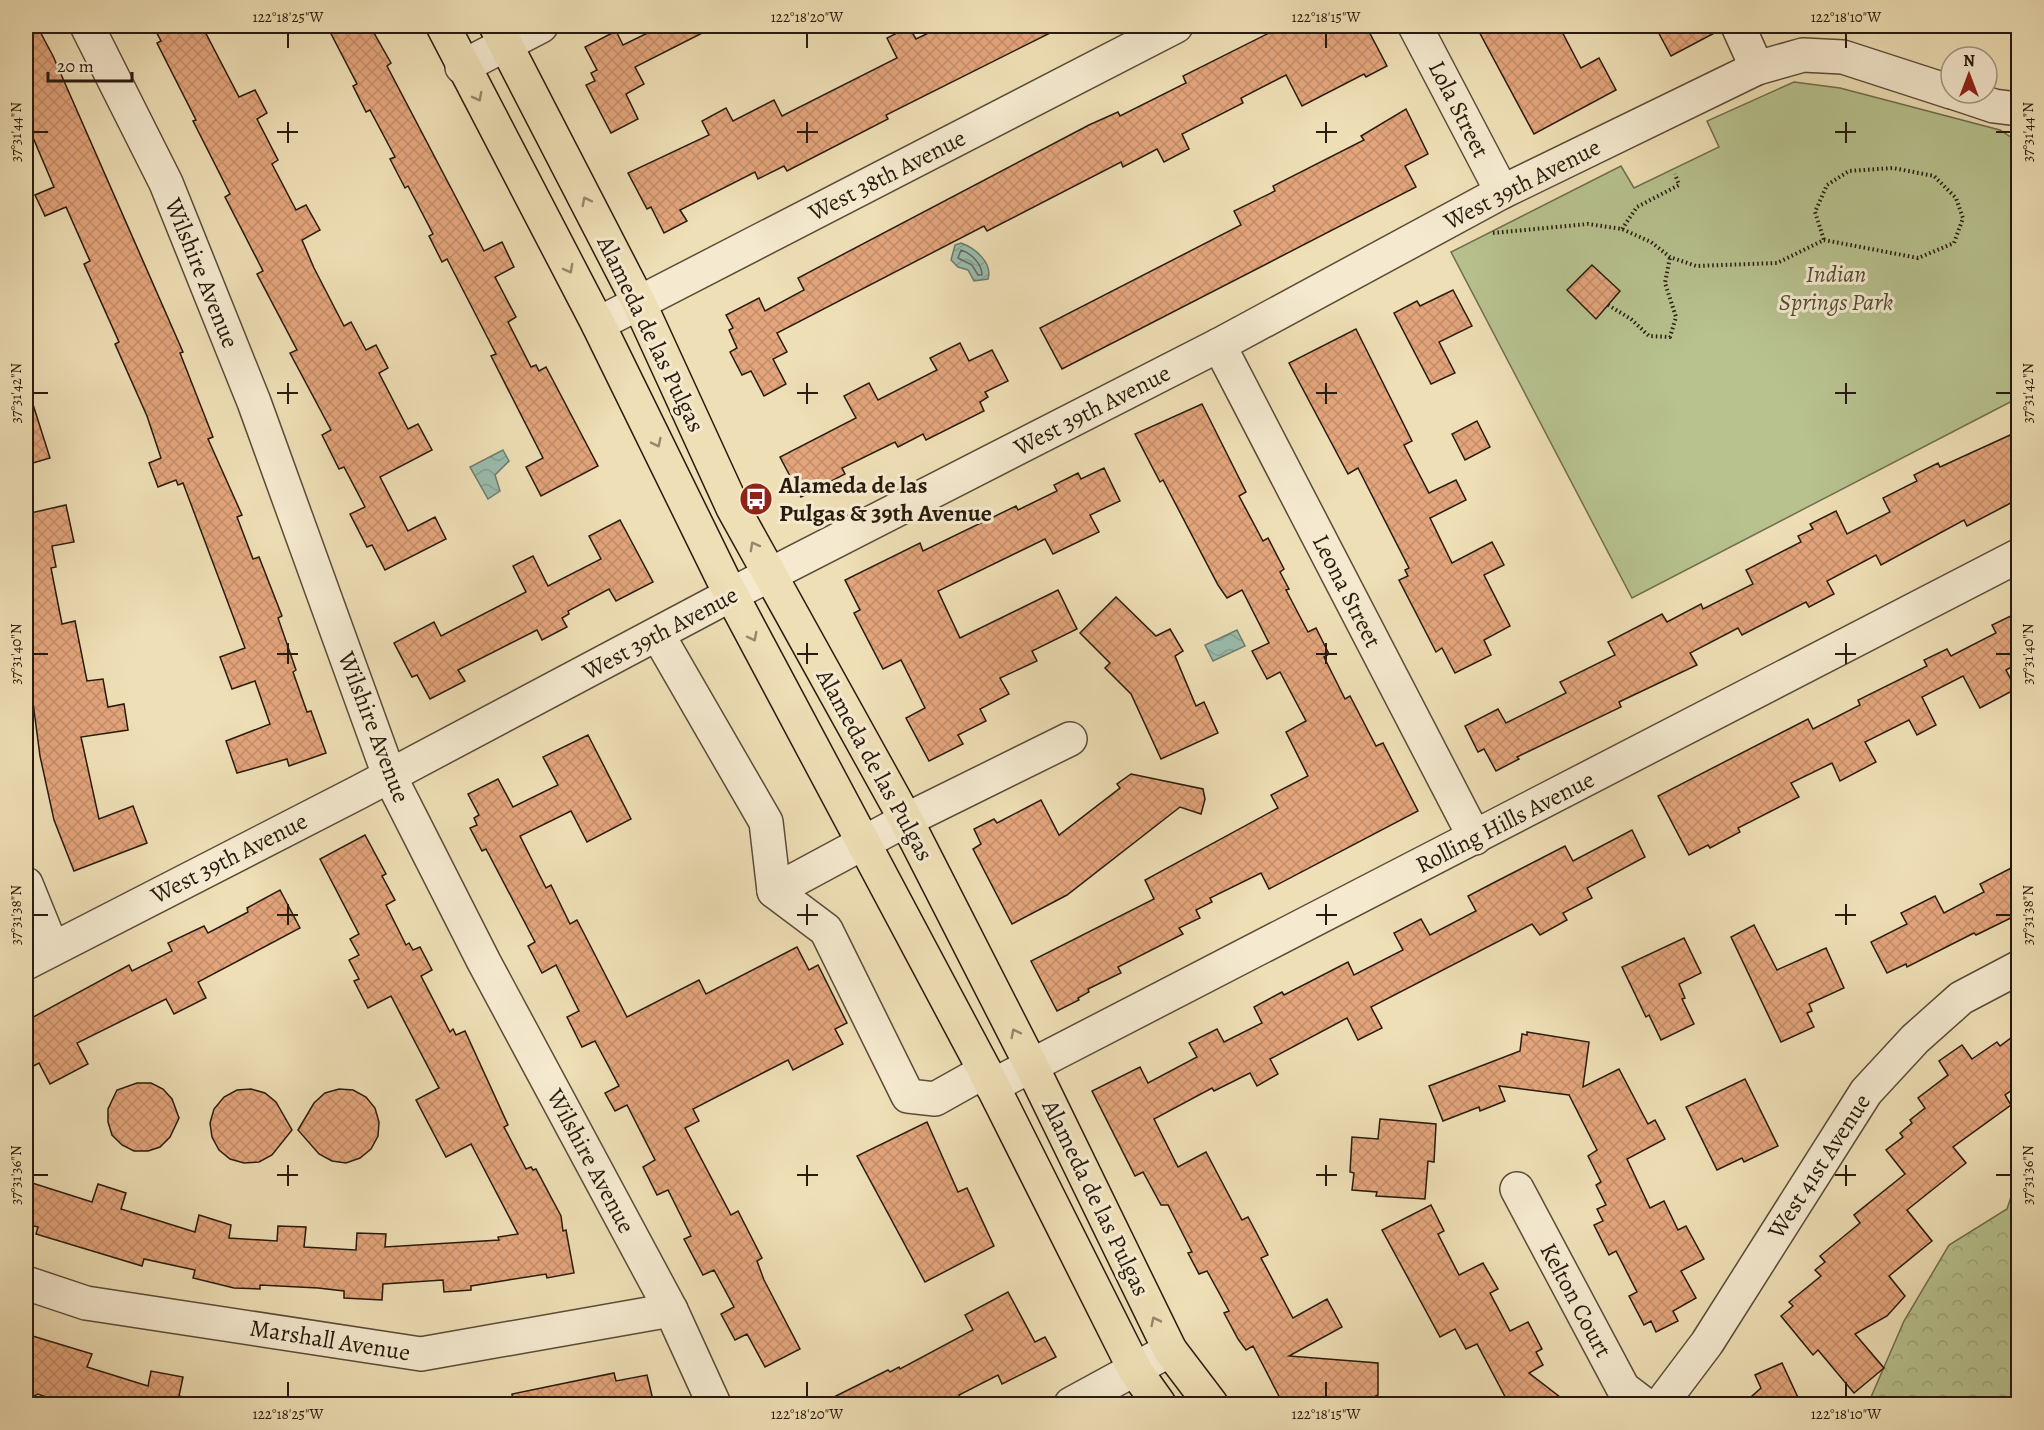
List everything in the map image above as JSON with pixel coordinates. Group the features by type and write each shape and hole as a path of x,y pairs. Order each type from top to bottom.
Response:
{"main road":[{"name":"Alameda de las Pulgas","path":"443,26 462,67 598,324 732,594 988,1079 1135,1370 1159,1404"},
{"name":"Alameda de las Pulgas","path":"501,35 639,303 733,508 906,820 1031,1065 1170,1350 1211,1404"}],"street":[{"name":"Wilshire Avenue","path":"87,26 166,183 246,380 389,775 484,962 671,1310 714,1404"},
{"path":"462,67 501,35 541,26"},
{"name":"West 38th Avenue","path":"598,324 1176,26"},
{"name":"Lola Street","path":"1415,26 1502,192"},
{"path":"1738,26 1757,68"},
{"name":"West 39th Avenue","path":"39,955 658,635 732,594 1219,345 1502,192 1757,68 1803,55 1843,57 1939,88"},
{"name":"West 39th Avenue","path":"1994,105 2019,109"},
{"name":"Leona Street","path":"1219,345 1475,838"},
{"name":"Rolling Hills Avenue","path":"774,891 826,930 908,1096 934,1099 1031,1065 2019,556"},
{"path":"658,635 766,822 774,891 906,820 1070,739"},
{"path":"26,884 39,955"},
{"name":"West 41st Avenue","path":"1661,1404 1707,1343 1866,1092 1915,1039 1961,998 2019,968"},
{"name":"Kelton Court","path":"1517,1189 1623,1388 1644,1404"},
{"name":"Marshall Avenue","path":"26,1283 86,1303 421,1354 671,1310"},
{"path":"1071,1404 1170,1350"}],"path":[{"path":"1485,234 1588,224 1622,229 1651,242 1670,257 1696,266 1777,263 1824,240 1918,258 1954,243 1963,218 1956,198 1934,176 1893,168 1849,171 1827,185 1815,212 1824,240"},
{"path":"1622,229 1637,207 1679,185 1675,174"},
{"path":"1608,304 1631,319 1649,336 1670,337 1676,317 1665,283 1670,257"}],"green space":[{"name":"Indian Springs Park","path":"1794,82 1840,88 2000,130 2018,142 2018,398 1632,598 1451,252 1621,166 1634,188 1719,147 1707,121"},
{"path":"2018,1176 2018,1404 1868,1404 1904,1321 1949,1245 2007,1209"}],"water":[{"path":"961,243 972,248 982,257 988,267 988,279 974,281 968,270 958,267 951,260 955,245"},
{"path":"503,450 509,461 495,475 500,491 488,499 470,467"},
{"path":"1237,630 1245,646 1213,661 1205,645"}],"building":[{"path":"26,26 37,26 53,56 183,352 180,353 213,437 208,439 242,515 237,517 253,559 259,557 282,616 278,618 296,670 293,672 307,712 311,711 326,753 289,766 287,759 237,773 226,741 270,724 255,681 232,689 220,657 245,648 183,483 178,485 176,480 158,487 149,463 161,458 147,416 115,344 119,342 84,264 90,261 66,207 45,216 35,195 54,187 26,121"},
{"path":"153,26 202,26 239,97 255,90 267,113 257,119 278,160 272,164 296,210 306,205 320,230 302,240 314,268 344,326 351,322 366,350 376,345 388,368 379,373 408,429 418,424 432,450 380,477 408,531 435,517 446,539 385,570 372,545 367,547 350,514 365,507 344,467 339,469 322,435 331,430 290,353 297,350 257,274 263,271 225,197 230,194 157,43 161,41"},
{"path":"327,26 370,26 391,63 387,66 484,251 502,242 514,267 495,277 516,317 508,322 531,367 536,365 539,371 546,367 598,466 541,496 526,467 543,458 491,356 496,354 447,259 442,262 429,236 433,234 408,186 405,188 390,159 395,157 370,110 366,112 353,86 357,84"},
{"path":"662,26 716,26 635,67 644,84 626,94 638,119 611,133 586,85 595,81 591,73 597,70 585,47 616,31 623,45"},
{"path":"943,26 1064,26 886,115 888,119 787,171 784,166 758,179 755,172 680,210 687,221 664,233 651,207 647,209 628,173 709,135 702,121 726,108 733,121 774,100 782,116 897,58 887,38 909,27 916,39"},
{"path":"1283,26 1366,26 1387,66 1366,77 1364,74 1302,106 1286,75 1241,98 1243,103 1182,134 1189,149 1164,162 1157,149 1123,167 1121,162 987,231 984,226 777,333 787,352 773,359 786,384 764,396 751,371 742,375 730,352 737,348 729,330 733,328 726,315 759,298 765,311 804,290 798,278 1089,125 1118,112 1120,116 1186,83 1183,76"},
{"path":"1476,26 1559,26 1581,68 1599,58 1616,90 1534,134"},
{"path":"1655,26 1719,26 1720,30 1671,56"},
{"path":"1406,109 1428,154 1405,166 1416,187 1062,369 1040,328 1241,225 1234,211 1275,191 1273,186 1364,140 1361,136"},
{"path":"1592,265 1620,291 1596,319 1567,290"},
{"path":"1453,290 1472,326 1439,342 1455,373 1431,384 1394,313 1417,301 1420,306"},
{"path":"1356,329 1412,441 1404,445 1429,493 1456,480 1466,500 1430,518 1452,563 1492,542 1504,565 1484,575 1510,626 1484,640 1491,655 1455,673 1442,648 1436,652 1399,580 1408,576 1405,570 1409,568 1358,468 1348,474 1289,363"},
{"path":"960,343 969,361 992,350 1008,381 985,392 988,397 980,402 984,411 926,440 923,434 898,447 895,442 842,468 845,474 801,497 780,457 856,418 844,396 869,383 878,400 937,370 930,358"},
{"path":"30,395 50,458 26,465 26,396"},
{"path":"1202,404 1246,492 1239,496 1263,541 1268,538 1284,569 1280,572 1289,589 1286,590 1308,632 1316,628 1329,654 1324,657 1345,699 1350,696 1376,746 1383,743 1418,811 1269,889 1261,873 1210,898 1212,902 1196,910 1200,918 1179,928 1183,934 1118,967 1121,973 1088,989 1089,992 1078,998 1079,1000 1057,1011 1031,961 1154,899 1145,880 1278,808 1271,795 1308,776 1286,732 1306,721 1280,672 1267,679 1252,651 1269,643 1242,590 1227,598 1218,585 1163,480 1160,482 1135,434"},
{"path":"1477,421 1490,447 1465,460 1452,434"},
{"path":"2019,431 2019,498 1967,526 1964,520 1881,565 1876,555 1827,581 1834,594 1809,607 1806,602 1742,635 1738,628 1690,653 1697,665 1619,702 1621,707 1517,757 1519,759 1496,771 1484,749 1478,752 1465,726 1498,709 1506,723 1566,693 1560,682 1615,655 1608,642 1662,614 1667,622 1701,604 1703,609 1753,584 1746,570 1801,542 1798,536 1813,529 1810,524 1836,511 1847,534 1890,512 1883,498 1917,481 1914,475 1938,463 1940,467"},
{"path":"1104,468 1120,501 1090,515 1099,532 1053,554 1045,539 938,591 960,638 1058,590 1077,629 1032,651 1037,661 1000,678 1009,694 980,709 986,721 958,735 963,744 929,761 906,718 925,708 901,660 883,669 854,613 860,610 845,580 920,543 923,551 1016,506 1018,510 1057,491 1054,485 1078,473 1081,479"},
{"path":"66,505 74,542 52,546 56,567 51,568 62,624 75,621 87,681 103,679 108,707 124,704 128,730 81,737 99,819 133,806 147,843 74,871 54,820 40,756 32,695 26,696 26,514"},
{"path":"620,520 653,582 616,601 609,589 568,611 569,614 562,618 567,627 542,640 537,630 458,670 465,681 430,699 417,675 412,677 394,643 434,622 441,636 526,592 513,566 533,556 548,586 601,559 589,536"},
{"path":"1116,597 1156,636 1170,629 1183,651 1175,656 1196,706 1204,702 1218,733 1161,759 1131,694 1105,668 1110,663 1080,633"},
{"path":"2019,612 2019,676 2013,666 2006,670 2016,689 1980,708 1963,676 1922,697 1936,725 1917,735 1909,720 1865,742 1876,762 1840,781 1832,763 1791,783 1799,797 1738,828 1740,832 1710,848 1708,845 1689,855 1658,796 1808,719 1813,729 1860,705 1858,700 1927,666 1924,660 1947,649 1951,656 1996,633 1992,625"},
{"path":"588,735 631,819 587,842 571,811 520,836 546,888 551,885 570,924 577,920 627,1017 699,980 706,994 797,947 809,970 818,965 847,1023 835,1029 843,1044 793,1070 788,1060 693,1109 699,1121 685,1128 731,1215 738,1211 762,1258 757,1261 764,1280 800,1349 765,1367 747,1334 735,1340 721,1314 734,1307 714,1270 703,1275 684,1239 691,1236 668,1190 657,1195 643,1167 655,1160 627,1105 615,1111 605,1093 619,1086 595,1041 582,1047 567,1017 579,1011 556,965 542,973 528,946 535,942 486,849 482,851 470,828 477,825 474,818 479,815 468,794 498,779 513,807 558,785 543,757"},
{"path":"1131,774 1203,789 1205,799 1201,814 1180,807 1067,895 1012,924 973,849 981,844 974,829 994,819 997,823 1041,800 1059,835 1120,788 1117,784"},
{"path":"1632,830 1645,857 1587,888 1592,898 1563,913 1567,920 1540,935 1532,924 1371,1007 1382,1028 1358,1040 1347,1018 1270,1059 1278,1074 1257,1086 1250,1073 1214,1091 1212,1088 1154,1119 1178,1167 1206,1152 1242,1220 1248,1217 1255,1230 1268,1255 1261,1258 1293,1318 1327,1299 1342,1327 1289,1356 1378,1363 1378,1395 1359,1404 1283,1404 1253,1346 1246,1350 1238,1339 1224,1313 1229,1311 1207,1271 1199,1274 1188,1253 1192,1252 1168,1205 1161,1205 1143,1172 1135,1176 1092,1091 1140,1067 1148,1083 1197,1057 1189,1043 1217,1029 1224,1042 1262,1023 1254,1007 1282,992 1284,995 1348,962 1354,975 1403,950 1394,933 1421,919 1430,935 1476,911 1468,896 1565,846 1573,861"},
{"path":"365,835 386,874 382,876 395,900 386,905 406,945 409,943 413,950 420,947 432,970 421,976 450,1032 453,1029 456,1035 465,1031 508,1125 504,1127 526,1169 531,1167 533,1170 536,1169 561,1216 574,1273 547,1278 546,1274 471,1286 471,1290 444,1292 443,1280 383,1284 382,1300 344,1298 344,1291 318,1288 260,1285 260,1289 234,1288 193,1278 195,1270 144,1259 142,1266 36,1234 38,1227 29,1225 31,1219 26,1218 26,1181 92,1202 98,1184 126,1193 121,1209 195,1232 199,1215 231,1225 229,1238 277,1241 278,1226 306,1227 304,1247 356,1250 357,1233 386,1234 385,1247 499,1240 498,1237 518,1234 471,1144 446,1157 416,1100 439,1088 391,996 368,1008 354,981 359,979 349,960 359,955 350,939 359,934 320,859"},
{"path":"2019,864 2019,914 1976,935 1974,933 1907,967 1906,964 1887,973 1871,942 1907,924 1901,913 1935,896 1944,913 1984,892 1980,884"},
{"path":"280,890 300,928 198,982 206,998 174,1014 166,999 77,1043 88,1064 50,1084 39,1063 26,1070 26,1021 129,965 132,971 172,951 168,943 204,926 208,933 248,912 247,908"},
{"path":"1754,925 1777,970 1826,948 1844,988 1809,1004 1812,1011 1807,1013 1814,1027 1781,1042 1731,937"},
{"path":"1684,938 1701,973 1679,984 1685,998 1682,999 1694,1024 1661,1040 1649,1015 1646,1017 1622,967"},
{"path":"1527,1032 1589,1042 1583,1087 1619,1069 1648,1124 1655,1120 1665,1139 1627,1159 1650,1208 1664,1201 1678,1230 1686,1226 1704,1259 1681,1271 1696,1298 1673,1311 1678,1321 1656,1332 1651,1321 1644,1325 1629,1296 1637,1292 1616,1251 1609,1255 1594,1225 1603,1221 1597,1209 1606,1205 1596,1185 1601,1182 1588,1156 1597,1150 1569,1095 1499,1086 1505,1101 1480,1111 1479,1107 1443,1121 1429,1086 1520,1051 1522,1034 1527,1035"},
{"path":"2019,1032 2019,1085 2005,1095 2011,1105 1953,1147 1966,1163 1907,1210 1932,1241 1889,1276 1905,1296 1887,1316 1855,1334 1884,1368 1854,1393 1818,1350 1813,1355 1781,1316 1793,1306 1789,1302 1821,1276 1815,1270 1825,1262 1820,1256 1860,1223 1854,1215 1905,1174 1886,1150 1903,1137 1900,1133 1912,1123 1910,1120 1925,1108 1918,1098 1948,1075 1939,1061 1962,1045 1972,1059 1997,1042 2000,1046"},
{"path":"1745,1079 1778,1146 1744,1162 1742,1158 1717,1170 1686,1107"},
{"path":"137,1083 151,1083 163,1089 172,1099 179,1118 170,1137 160,1147 148,1151 134,1151 122,1145 112,1135 108,1122 108,1109 117,1090"},
{"path":"251,1089 265,1093 276,1102 292,1130 272,1155 259,1162 244,1163 230,1159 219,1150 212,1137 210,1123 214,1109 224,1097 237,1090"},
{"path":"339,1089 353,1090 366,1097 375,1108 379,1122 378,1136 371,1149 360,1158 346,1163 332,1161 319,1154 298,1130 314,1103 325,1093"},
{"path":"1380,1119 1436,1124 1434,1162 1428,1161 1425,1199 1376,1196 1377,1192 1352,1190 1354,1173 1350,1172 1352,1137 1378,1139"},
{"path":"927,1122 958,1192 967,1188 994,1246 925,1282 857,1156"},
{"path":"1431,1205 1444,1231 1438,1234 1459,1275 1483,1263 1498,1289 1490,1293 1510,1331 1528,1322 1542,1349 1536,1352 1543,1365 1529,1373 1569,1404 1509,1404 1477,1344 1466,1349 1455,1329 1440,1337 1382,1230"},
{"path":"1008,1292 1035,1342 1045,1337 1056,1357 1002,1384 998,1375 959,1395 964,1404 820,1404 888,1370 890,1372 899,1367 900,1369 973,1330 965,1315"},
{"path":"26,1334 92,1354 87,1367 148,1386 151,1371 183,1377 179,1396 191,1399 190,1404 65,1404 38,1394 26,1400"},
{"path":"1782,1363 1801,1404 1743,1404 1761,1388 1755,1375"},
{"path":"614,1373 616,1381 647,1375 654,1404 513,1404 512,1394"}],"place":[{"name":"Alameda de las Pulgas & 39th Avenue","path":"756,499"}]}
